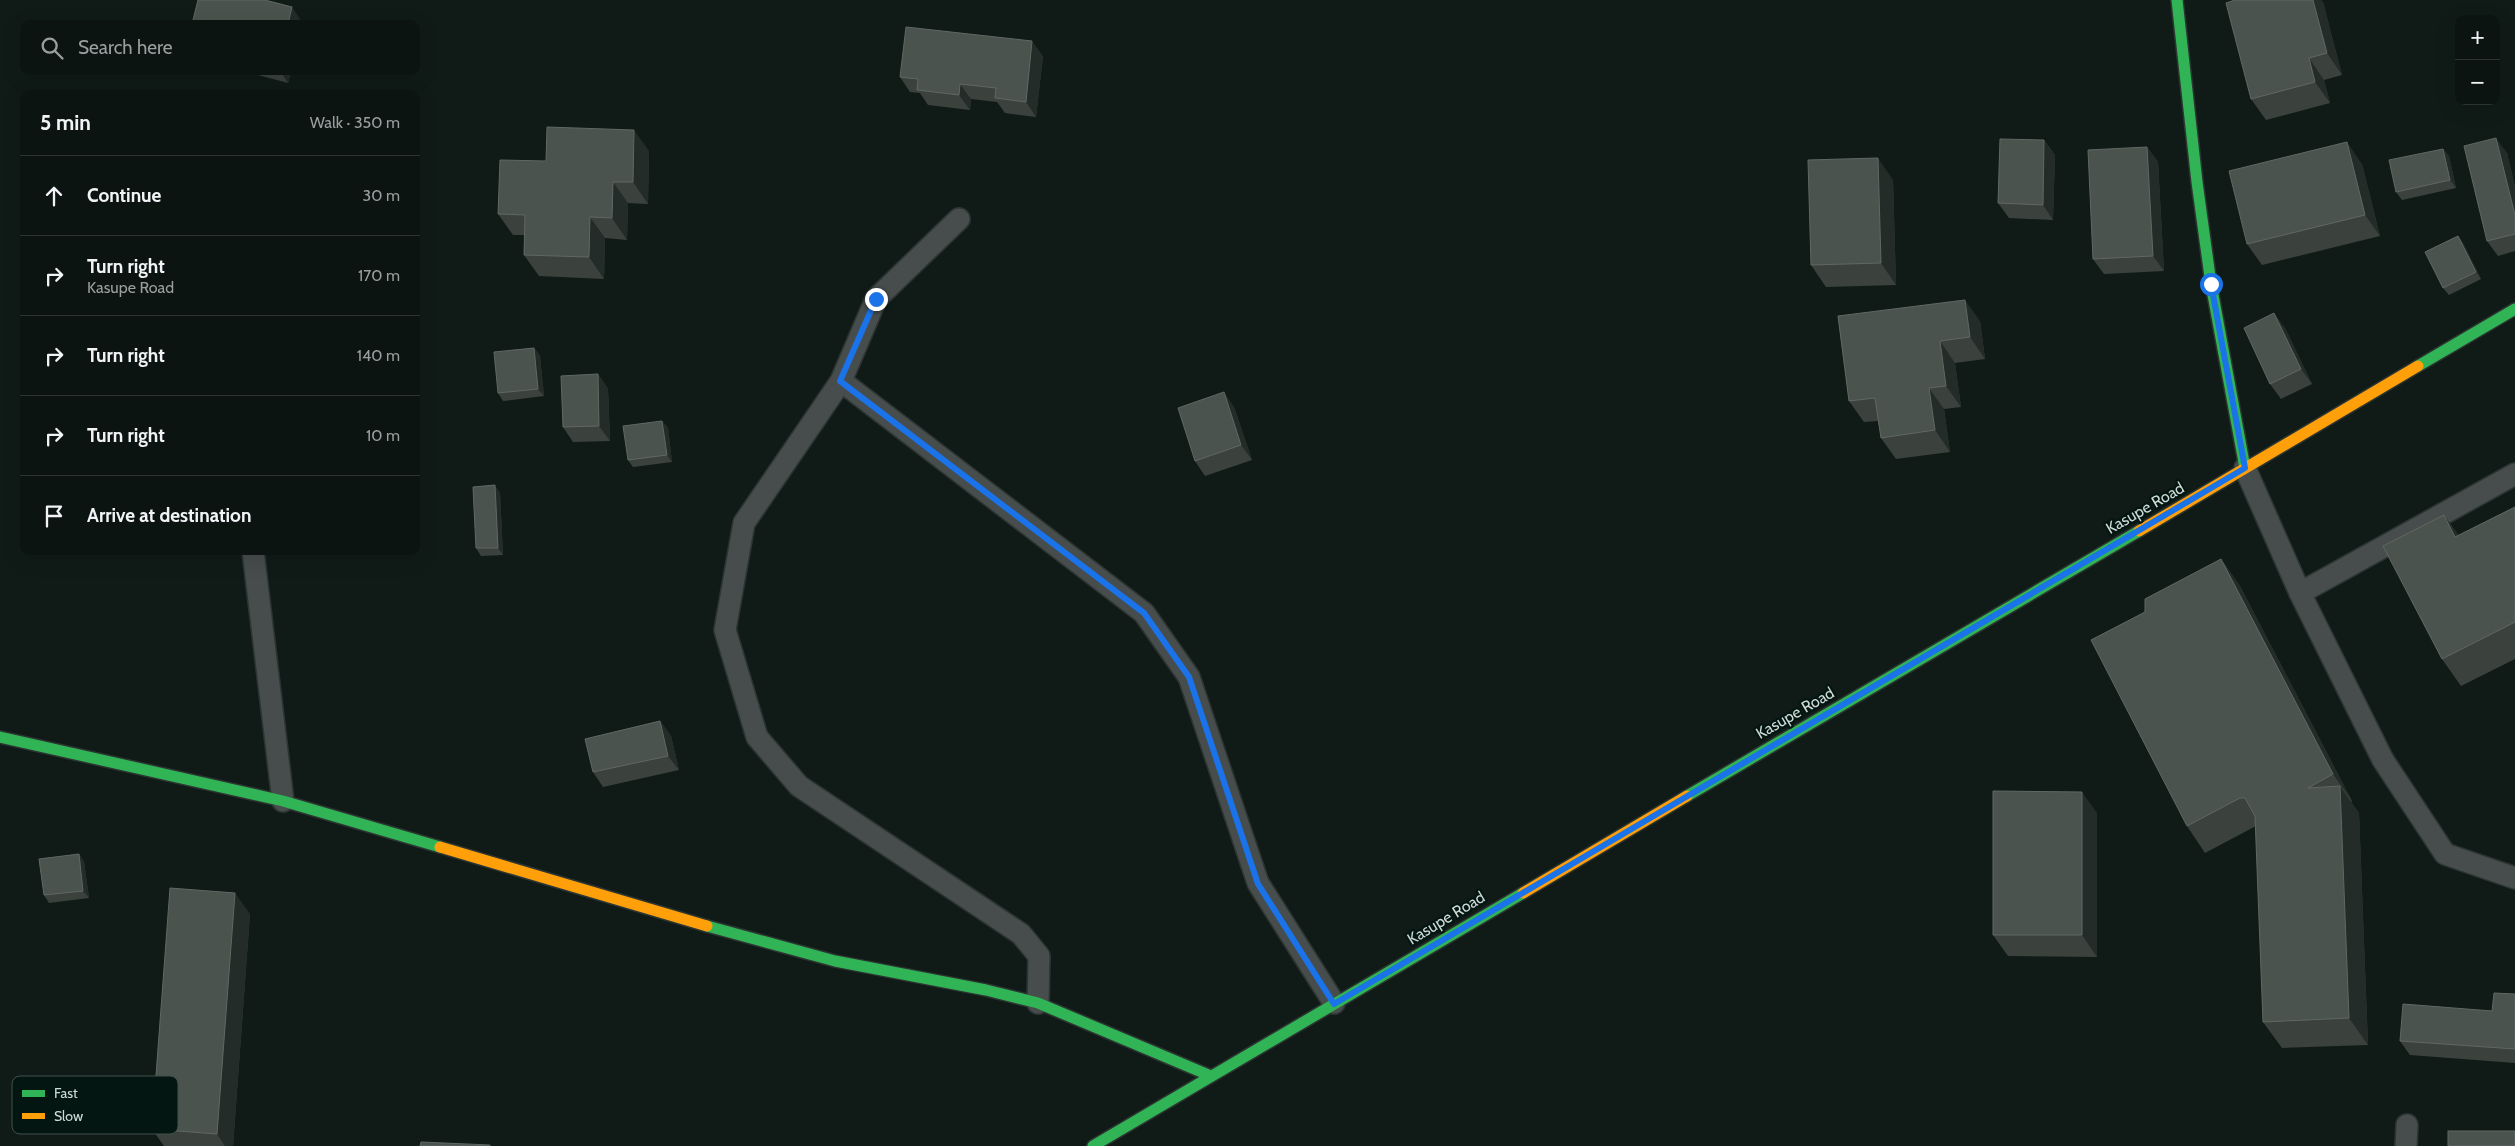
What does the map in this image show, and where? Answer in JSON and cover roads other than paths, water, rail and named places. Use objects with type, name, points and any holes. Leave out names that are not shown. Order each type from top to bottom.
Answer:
[{"type":"street","points":[[2177,0],[2197,182],[2211,284],[2245,468]]},
{"type":"street","name":"Kasupe Road","points":[[1093,1146],[2515,309]]},
{"type":"street","points":[[0,737],[283,801],[786,949],[835,961],[986,990],[1038,1003],[1211,1076]]},
{"type":"lane","points":[[959,219],[876,299],[840,381],[744,523],[725,630],[758,737],[799,786],[1022,934],[1039,956],[1038,1003]]},
{"type":"lane","points":[[840,381],[1144,613],[1189,677],[1258,884],[1334,1004]]},
{"type":"lane","points":[[2245,468],[2300,594],[2384,760],[2445,854],[2515,878]]},
{"type":"lane","points":[[2300,594],[2515,474]]},
{"type":"lane","points":[[253,555],[283,801]]},
{"type":"lane","points":[[2406,1146],[2407,1125]]}]
